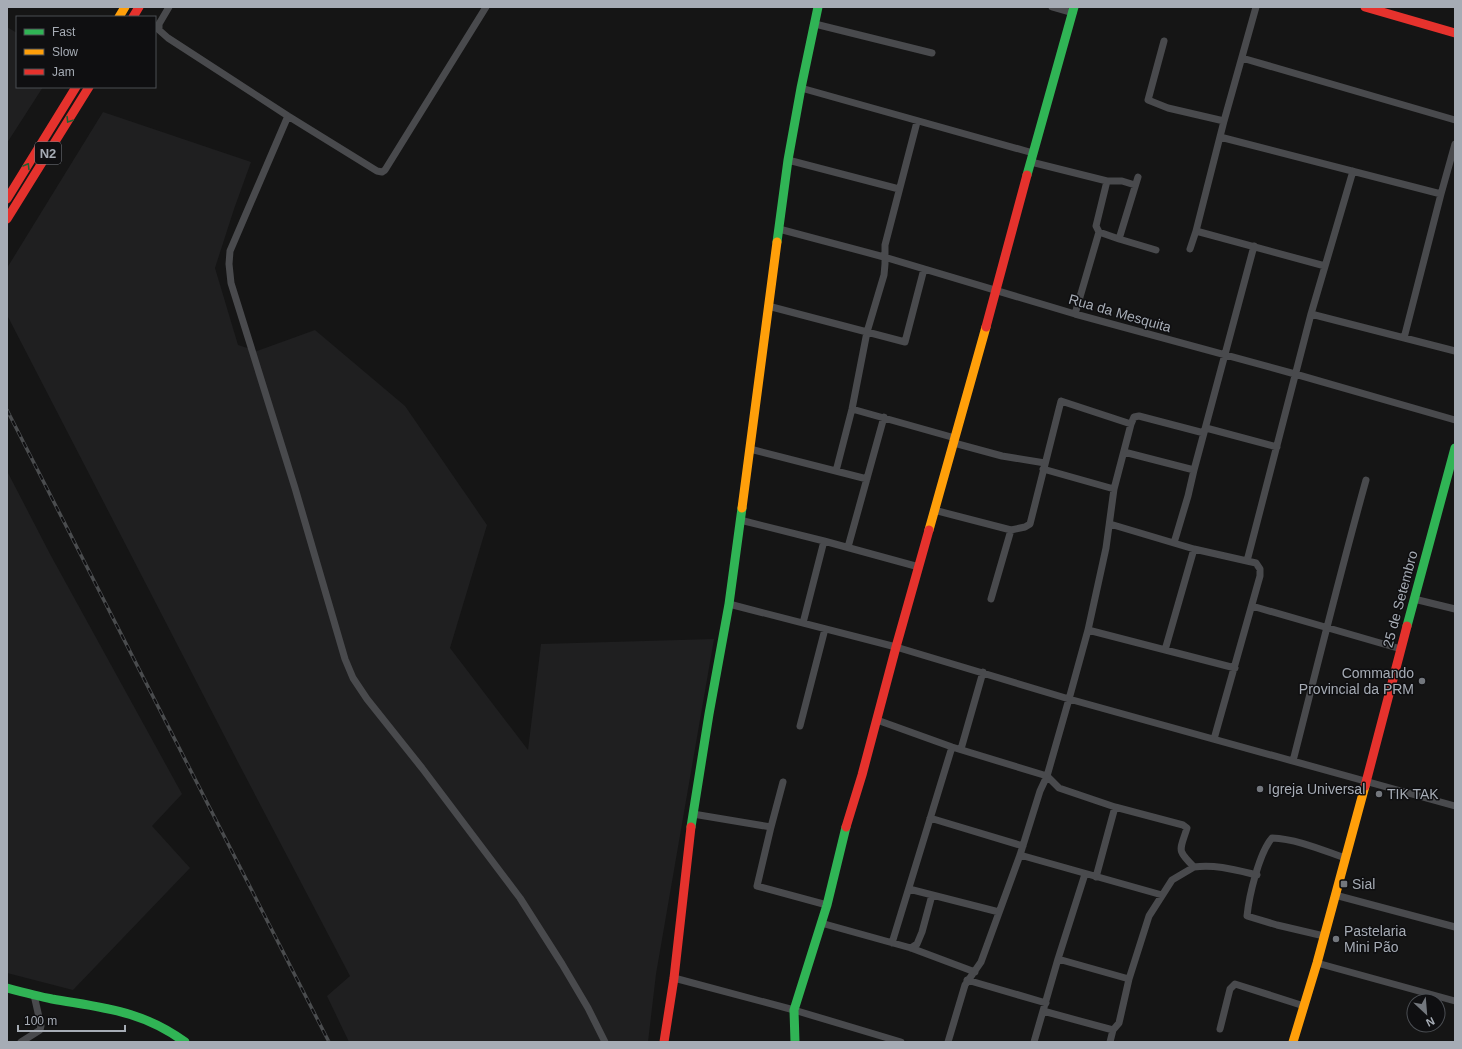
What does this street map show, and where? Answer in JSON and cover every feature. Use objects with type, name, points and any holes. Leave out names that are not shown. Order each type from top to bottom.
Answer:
[{"type":"main road","points":[[120,16],[125,7]]},
{"type":"main road","points":[[134,16],[139,7]]},
{"type":"main road","points":[[664,1042],[674,978],[693,814],[729,604],[788,160],[818,7]]},
{"type":"main road","points":[[1365,7],[1455,33]]},
{"type":"main road","points":[[795,1042],[794,1010],[822,923],[847,822],[877,720],[934,510],[955,440],[1074,10]]},
{"type":"main road","name":"N2","points":[[7,199],[75,88]]},
{"type":"main road","name":"N2","points":[[7,219],[88,88]]},
{"type":"main road","name":"25 de Setembro","points":[[1293,1042],[1317,963],[1455,448]]},
{"type":"main road","points":[[7,988],[34,995],[93,1005],[139,1016],[160,1025],[185,1042]]},
{"type":"street","points":[[169,7],[159,24],[159,30],[168,38],[288,116],[377,171],[382,172],[385,170],[486,7]]},
{"type":"street","points":[[1052,7],[1074,10]]},
{"type":"street","points":[[1190,249],[1256,7]]},
{"type":"street","points":[[815,24],[932,53]]},
{"type":"street","points":[[1164,41],[1148,100],[1168,108],[1224,121]]},
{"type":"street","points":[[1242,58],[1455,120]]},
{"type":"street","points":[[801,88],[917,122],[1107,181],[1122,181],[1135,185]]},
{"type":"street","points":[[288,116],[230,251],[229,264],[231,283],[295,488],[345,659],[353,678],[367,699],[427,774],[520,898],[588,1008],[605,1042]]},
{"type":"street","points":[[836,471],[852,409],[867,332],[884,275],[886,264],[884,257],[885,245],[917,122]]},
{"type":"street","points":[[1220,137],[1440,194]]},
{"type":"street","points":[[1404,338],[1440,194],[1455,144]]},
{"type":"street","points":[[788,160],[899,188]]},
{"type":"street","points":[[1247,561],[1311,314],[1353,171]]},
{"type":"street","points":[[1119,239],[1138,177]]},
{"type":"street","points":[[1075,314],[1098,232],[1096,226],[1107,181]]},
{"type":"street","name":"Rua da Mesquita","points":[[778,230],[884,257],[1075,314],[1295,374],[1455,420]]},
{"type":"street","points":[[1196,231],[1325,266]]},
{"type":"street","points":[[1098,232],[1156,250]]},
{"type":"street","points":[[1174,542],[1188,496],[1254,246]]},
{"type":"street","points":[[768,306],[905,342],[924,269]]},
{"type":"street","points":[[1311,314],[1455,351]]},
{"type":"street","points":[[934,510],[1011,530],[1025,527],[1030,524],[1061,401],[1131,424]]},
{"type":"street","points":[[852,409],[884,417],[1002,456],[1044,466],[1114,489]]},
{"type":"street","points":[[948,1042],[965,985],[967,980],[975,972],[981,962],[1020,855],[1040,791],[1047,776],[1088,630],[1106,548],[1114,489],[1134,417],[1140,416],[1277,447]]},
{"type":"street","points":[[848,547],[884,417]]},
{"type":"street","points":[[750,449],[867,479]]},
{"type":"street","points":[[1124,452],[1194,470]]},
{"type":"street","points":[[1293,761],[1328,627],[1341,567],[1366,480]]},
{"type":"street","points":[[740,520],[848,547],[919,567]]},
{"type":"street","points":[[1110,524],[1194,549],[1256,563],[1260,569],[1260,576],[1252,606],[1214,739]]},
{"type":"street","points":[[991,599],[1011,530]]},
{"type":"street","points":[[803,623],[824,541]]},
{"type":"street","points":[[1165,650],[1194,549]]},
{"type":"street","points":[[1414,599],[1455,609]]},
{"type":"street","points":[[729,604],[896,647],[983,672],[1069,700],[1455,806]]},
{"type":"street","points":[[1252,606],[1401,649]]},
{"type":"street","points":[[800,726],[825,629]]},
{"type":"street","points":[[1088,630],[1235,668]]},
{"type":"street","points":[[961,749],[983,672]]},
{"type":"street","points":[[877,720],[952,747],[1047,776],[1059,788],[1115,807],[1185,826],[1187,828],[1180,850],[1194,867]]},
{"type":"street","points":[[892,943],[952,747]]},
{"type":"street","points":[[784,782],[771,827],[757,886],[827,905]]},
{"type":"street","points":[[1096,877],[1115,807]]},
{"type":"street","points":[[693,814],[771,827]]},
{"type":"street","points":[[930,818],[1023,846]]},
{"type":"street","points":[[1324,936],[1247,916],[1248,908],[1264,850],[1272,838],[1281,838],[1345,858]]},
{"type":"street","points":[[1020,855],[1162,896]]},
{"type":"street","points":[[1110,1042],[1113,1030],[1119,1023],[1130,979],[1149,916],[1172,880],[1194,867],[1204,865],[1217,866],[1257,875]]},
{"type":"street","points":[[1034,1042],[1085,874]]},
{"type":"street","points":[[909,889],[999,912]]},
{"type":"street","points":[[911,948],[917,944],[920,938],[932,895]]},
{"type":"street","points":[[1335,895],[1455,927]]},
{"type":"street","points":[[822,923],[911,948],[975,972]]},
{"type":"street","points":[[1058,959],[1130,979]]},
{"type":"street","points":[[1317,963],[1455,1001]]},
{"type":"street","points":[[674,978],[794,1010],[892,1041],[901,1042]]},
{"type":"street","points":[[967,980],[1046,1003]]},
{"type":"street","points":[[1220,1029],[1230,989],[1235,984],[1304,1006]]},
{"type":"street","points":[[21,1042],[40,1030],[41,1026],[34,995]]},
{"type":"street","points":[[1043,1011],[1113,1030]]},
{"type":"shaded area","points":[[7,27],[16,32],[16,88],[42,88],[7,143]]},
{"type":"shaded area","points":[[103,112],[251,162],[215,268],[238,345],[257,351],[315,330],[405,406],[487,525],[450,648],[528,750],[541,644],[714,639],[656,974],[648,1042],[349,1042],[327,996],[350,976],[7,315],[7,268]]},
{"type":"shaded area","points":[[7,471],[50,554],[182,794],[152,826],[190,868],[73,990],[7,973]]},
{"type":"railway","points":[[7,410],[329,1042]]},
{"type":"traffic: fast","points":[[777,242],[788,160],[818,7]]},
{"type":"traffic: fast","points":[[1027,175],[1074,7]]},
{"type":"traffic: fast","points":[[1407,626],[1455,448]]},
{"type":"traffic: fast","points":[[691,827],[709,714],[729,604],[742,508]]},
{"type":"traffic: fast","points":[[795,1042],[794,1010],[827,905],[846,827]]},
{"type":"traffic: fast","points":[[7,988],[46,998],[121,1012],[153,1023],[169,1031],[185,1042]]},
{"type":"traffic: slow","points":[[120,16],[125,7]]},
{"type":"traffic: slow","points":[[742,508],[777,242]]},
{"type":"traffic: slow","points":[[929,530],[986,327]]},
{"type":"traffic: slow","points":[[1293,1042],[1317,963],[1365,786]]},
{"type":"traffic: jam","points":[[134,16],[139,7]]},
{"type":"traffic: jam","points":[[1365,7],[1455,33]]},
{"type":"traffic: jam","points":[[7,199],[75,88]]},
{"type":"traffic: jam","points":[[7,219],[88,88]]},
{"type":"traffic: jam","points":[[986,327],[1027,175]]},
{"type":"traffic: jam","points":[[846,827],[862,775],[929,530]]},
{"type":"traffic: jam","points":[[1365,786],[1407,626]]},
{"type":"traffic: jam","points":[[664,1042],[674,978],[691,827]]},
{"type":"place","name":"Commando Provincial da PRM","points":[[1422,681]]},
{"type":"place","name":"Igreja Universal","points":[[1260,789]]},
{"type":"place","name":"TIK TAK","points":[[1379,794]]},
{"type":"place","name":"Sial","points":[[1344,884]]},
{"type":"place","name":"Pastelaria Mini Pão","points":[[1336,939]]}]
